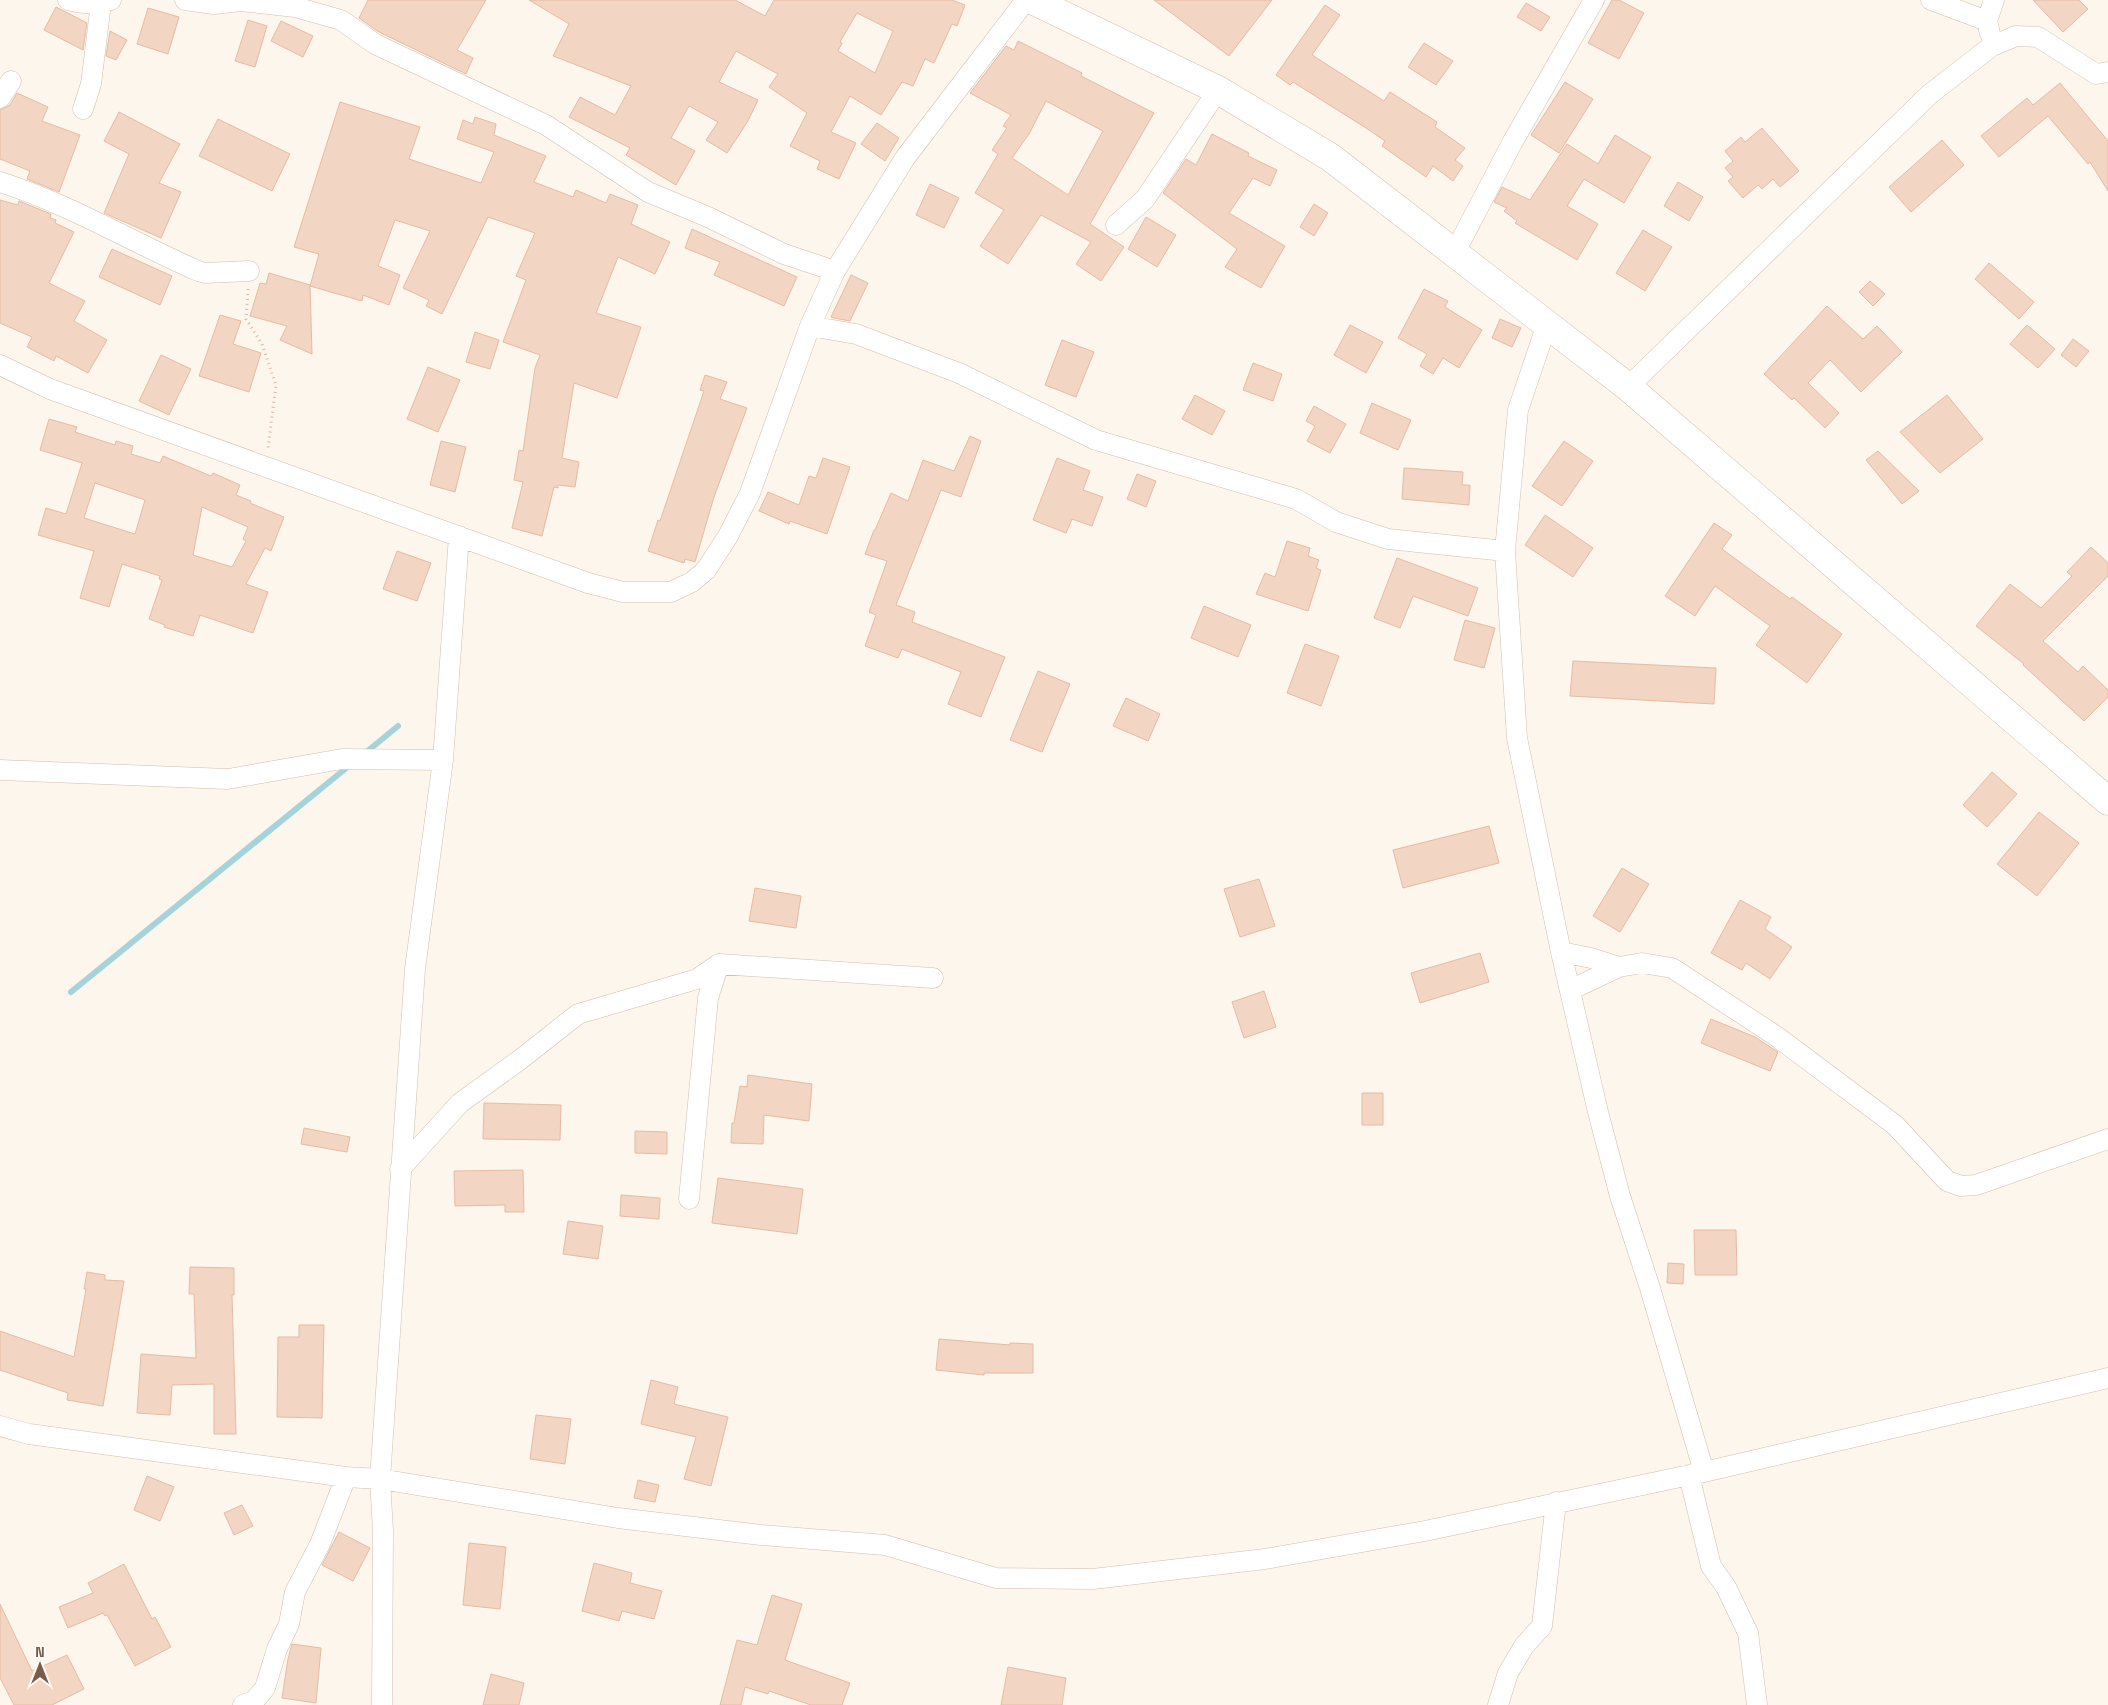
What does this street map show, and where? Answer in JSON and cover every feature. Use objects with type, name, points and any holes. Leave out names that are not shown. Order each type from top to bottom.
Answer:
[{"type":"main road","points":[[1032,0],[1218,90],[1330,157],[1628,386],[2108,801]]},
{"type":"street","points":[[68,0],[84,4],[106,2],[91,84],[83,109]]},
{"type":"street","points":[[185,0],[214,4],[241,1],[295,7],[341,20],[375,44],[546,125],[648,192],[708,216],[784,254],[835,271]]},
{"type":"street","points":[[0,365],[50,389],[266,465],[588,583],[623,592],[671,592],[692,582],[706,570],[728,536],[750,493],[810,326],[835,271],[905,158],[1026,0]]},
{"type":"street","points":[[1932,0],[1987,21]]},
{"type":"street","points":[[1992,46],[1987,21],[1994,0]]},
{"type":"street","points":[[1455,252],[1512,143],[1592,1]]},
{"type":"street","points":[[1628,386],[1930,94],[1992,46],[2016,36],[2038,37],[2096,74],[2108,72]]},
{"type":"street","points":[[0,98],[11,81]]},
{"type":"street","points":[[1116,225],[1145,199],[1218,90]]},
{"type":"street","points":[[0,182],[32,192],[198,271],[205,273],[249,271]]},
{"type":"street","points":[[1546,324],[1518,410],[1505,551],[1517,738],[1561,952],[1598,1112],[1620,1196],[1656,1307],[1697,1474],[1711,1566],[1726,1587],[1748,1633],[1757,1705]]},
{"type":"street","points":[[810,326],[856,334],[959,373],[1096,440],[1296,499],[1336,522],[1388,539],[1505,551]]},
{"type":"street","points":[[382,1705],[384,1531],[380,1479],[400,1169],[416,969],[443,760],[459,536]]},
{"type":"street","points":[[0,770],[228,779],[342,759],[443,760]]},
{"type":"street","points":[[1561,952],[1591,958],[1619,967]]},
{"type":"street","points":[[1570,990],[1619,967],[1642,963],[1672,968],[1776,1036],[1895,1125],[1947,1181],[1954,1184],[1962,1186],[1976,1185],[2108,1139]]},
{"type":"street","points":[[400,1169],[460,1103],[521,1059],[578,1014],[697,979],[720,964],[933,978]]},
{"type":"street","points":[[689,1199],[708,998],[720,964]]},
{"type":"street","points":[[0,1426],[29,1434],[346,1478],[380,1479],[618,1518],[761,1535],[885,1545],[996,1578],[1093,1578],[1265,1559],[1425,1531],[1556,1502],[1697,1474],[2108,1378]]},
{"type":"street","points":[[243,1705],[254,1701],[265,1688],[277,1650],[289,1624],[295,1592],[320,1544],[346,1478]]},
{"type":"street","points":[[1498,1705],[1508,1673],[1524,1646],[1542,1626],[1556,1502]]},
{"type":"path","points":[[249,271],[246,319],[262,344],[276,385],[266,465]]},
{"type":"building","points":[[368,0],[486,0],[457,50],[473,58],[466,74],[377,31],[359,18]]},
{"type":"building","points":[[529,0],[735,0],[765,16],[774,0],[952,0],[965,5],[957,26],[952,24],[934,63],[925,59],[913,86],[902,82],[881,115],[850,96],[831,132],[856,143],[839,179],[817,169],[820,161],[790,146],[807,113],[769,87],[778,74],[736,51],[719,82],[758,100],[748,121],[727,153],[706,140],[718,122],[689,106],[671,138],[695,151],[676,185],[626,155],[630,148],[569,117],[580,97],[615,115],[631,86],[553,56],[569,24]],"holes":[[[857,13],[893,31],[875,73],[838,51],[842,43],[840,42]]]},
{"type":"building","points":[[1154,0],[1272,0],[1229,56]]},
{"type":"building","points":[[1612,0],[1619,0],[1644,13],[1619,59],[1588,43]]},
{"type":"building","points":[[2033,0],[2079,0],[2088,9],[2063,32]]},
{"type":"building","points":[[1526,3],[1550,17],[1541,31],[1517,17]]},
{"type":"building","points":[[1325,5],[1340,15],[1312,55],[1384,101],[1390,92],[1437,122],[1435,127],[1465,148],[1455,160],[1463,166],[1453,181],[1433,166],[1426,177],[1382,146],[1385,141],[1366,128],[1293,82],[1290,85],[1276,75]]},
{"type":"building","points":[[56,7],[87,23],[83,50],[44,30]]},
{"type":"building","points":[[148,8],[179,17],[168,54],[137,44]]},
{"type":"building","points":[[248,20],[267,26],[255,67],[235,61]]},
{"type":"building","points":[[281,21],[313,36],[303,57],[271,41]]},
{"type":"building","points":[[110,31],[127,40],[116,60],[106,56]]},
{"type":"building","points":[[1018,41],[1082,73],[1081,76],[1154,113],[1090,224],[1124,247],[1101,281],[1076,264],[1091,242],[1041,215],[1008,264],[980,246],[1004,210],[975,193],[998,154],[992,150],[1007,128],[1003,126],[1011,115],[970,93],[1006,46],[1014,50]],"holes":[[[1046,101],[1103,131],[1068,195],[1012,158],[1029,134]]]},
{"type":"building","points":[[1424,43],[1453,61],[1436,85],[1408,67]]},
{"type":"building","points":[[1565,82],[1593,99],[1559,153],[1531,135]]},
{"type":"building","points":[[2060,83],[2108,141],[2108,191],[2090,162],[2088,164],[2048,116],[1999,157],[1981,136],[2027,98],[2033,105]]},
{"type":"building","points":[[17,93],[48,107],[42,121],[80,135],[59,192],[27,179],[30,171],[0,159],[0,110],[10,105]]},
{"type":"building","points":[[340,102],[420,127],[409,159],[481,183],[494,152],[457,139],[463,120],[473,124],[475,117],[496,124],[494,135],[546,156],[534,182],[573,197],[576,190],[606,203],[610,194],[638,205],[631,224],[670,242],[655,274],[618,257],[596,313],[641,327],[617,398],[574,383],[562,458],[579,462],[575,487],[558,485],[558,488],[554,487],[542,536],[512,528],[523,482],[514,480],[519,450],[523,451],[535,368],[540,355],[503,342],[526,280],[516,276],[535,233],[488,217],[442,314],[426,306],[429,300],[403,288],[430,231],[395,220],[378,266],[400,275],[389,305],[363,295],[362,301],[310,286],[319,254],[294,247]]},
{"type":"building","points":[[119,112],[180,144],[159,183],[181,192],[161,238],[104,213],[129,154],[104,141]]},
{"type":"building","points":[[218,119],[290,154],[272,191],[199,156]]},
{"type":"building","points":[[877,123],[899,138],[885,161],[861,144]]},
{"type":"building","points":[[1762,128],[1799,171],[1780,187],[1773,179],[1762,189],[1758,185],[1743,198],[1728,181],[1733,177],[1725,168],[1733,161],[1725,151],[1741,137],[1745,142]]},
{"type":"building","points":[[1212,134],[1249,153],[1248,156],[1277,170],[1270,186],[1253,178],[1229,213],[1285,246],[1261,288],[1225,267],[1237,249],[1163,193],[1186,159],[1196,165]]},
{"type":"building","points":[[1615,135],[1651,157],[1624,203],[1584,179],[1567,206],[1598,224],[1577,260],[1515,223],[1517,221],[1504,211],[1507,208],[1494,202],[1502,187],[1530,200],[1567,144],[1598,164]]},
{"type":"building","points":[[1942,140],[1964,165],[1911,212],[1889,187]]},
{"type":"building","points":[[1678,182],[1703,197],[1689,221],[1664,206]]},
{"type":"building","points":[[930,184],[959,198],[944,228],[916,215]]},
{"type":"building","points":[[0,200],[18,205],[19,201],[51,214],[50,218],[56,220],[55,223],[74,232],[49,283],[85,301],[74,321],[107,340],[88,373],[56,356],[54,361],[27,347],[32,337],[0,323]]},
{"type":"building","points":[[1314,204],[1328,213],[1314,236],[1300,227]]},
{"type":"building","points":[[1146,217],[1176,235],[1157,267],[1128,249]]},
{"type":"building","points":[[692,229],[797,277],[784,306],[714,275],[720,262],[685,248]]},
{"type":"building","points":[[1643,230],[1672,247],[1645,291],[1616,273]]},
{"type":"building","points":[[112,249],[172,276],[160,305],[99,277]]},
{"type":"building","points":[[1989,263],[2034,302],[2019,319],[1975,279]]},
{"type":"building","points":[[269,273],[310,285],[312,354],[280,340],[287,326],[250,316],[260,283],[266,284]]},
{"type":"building","points":[[851,275],[868,283],[850,321],[831,317]]},
{"type":"building","points":[[1870,281],[1885,294],[1873,306],[1859,292]]},
{"type":"building","points":[[1424,289],[1448,301],[1445,307],[1482,330],[1459,368],[1443,358],[1433,374],[1420,366],[1427,354],[1398,338]]},
{"type":"building","points":[[1827,306],[1863,339],[1877,326],[1902,352],[1861,392],[1830,360],[1808,383],[1839,413],[1825,428],[1794,398],[1792,400],[1764,374]]},
{"type":"building","points":[[220,315],[241,321],[233,344],[261,353],[249,392],[199,376]]},
{"type":"building","points":[[1500,319],[1521,328],[1512,347],[1492,338]]},
{"type":"building","points":[[1350,325],[1383,342],[1366,373],[1334,355]]},
{"type":"building","points":[[2027,325],[2055,349],[2038,368],[2010,344]]},
{"type":"building","points":[[475,332],[499,340],[490,369],[466,362]]},
{"type":"building","points":[[2073,339],[2089,351],[2076,367],[2061,355]]},
{"type":"building","points":[[1062,340],[1094,352],[1076,397],[1045,385]]},
{"type":"building","points":[[161,355],[191,369],[169,415],[139,401]]},
{"type":"building","points":[[1253,363],[1282,374],[1273,401],[1243,390]]},
{"type":"building","points":[[428,367],[460,380],[438,432],[407,419]]},
{"type":"building","points":[[705,375],[727,382],[720,399],[747,408],[714,497],[695,562],[685,559],[684,563],[648,551],[704,391],[700,390]]},
{"type":"building","points":[[1195,395],[1225,411],[1212,435],[1182,419]]},
{"type":"building","points":[[1947,395],[1983,439],[1940,473],[1900,432]]},
{"type":"building","points":[[1372,403],[1411,420],[1398,450],[1360,433]]},
{"type":"building","points":[[1314,406],[1346,424],[1330,453],[1307,441],[1315,426],[1306,421]]},
{"type":"building","points":[[49,419],[77,427],[75,432],[115,445],[116,441],[133,446],[131,454],[160,463],[163,456],[211,476],[213,473],[240,485],[236,495],[284,517],[271,551],[265,548],[246,584],[268,592],[253,633],[200,615],[193,636],[164,627],[165,625],[149,619],[162,580],[159,579],[160,576],[122,564],[109,607],[80,598],[94,551],[38,535],[46,508],[66,514],[82,463],[40,450]],"holes":[[[95,483],[145,500],[135,534],[84,518]],[[202,507],[248,527],[243,539],[246,541],[232,567],[193,555]]]},
{"type":"building","points":[[970,436],[981,441],[961,497],[941,490],[896,605],[915,612],[912,622],[1005,657],[981,717],[948,704],[961,672],[902,649],[898,658],[865,646],[876,615],[869,612],[887,561],[865,554],[891,493],[908,501],[923,460],[954,471]]},
{"type":"building","points":[[441,441],[466,447],[455,492],[430,485]]},
{"type":"building","points":[[1564,441],[1593,461],[1562,506],[1532,486]]},
{"type":"building","points":[[1878,451],[1919,491],[1902,504],[1866,460]]},
{"type":"building","points":[[823,458],[850,467],[827,534],[790,521],[789,524],[759,511],[768,492],[799,505],[809,476],[816,478]]},
{"type":"building","points":[[1057,458],[1090,471],[1083,490],[1103,497],[1092,526],[1072,519],[1066,533],[1033,520]]},
{"type":"building","points":[[1404,468],[1463,472],[1462,485],[1470,485],[1469,505],[1402,499]]},
{"type":"building","points":[[1137,474],[1156,481],[1146,507],[1127,499]]},
{"type":"building","points":[[1545,515],[1593,548],[1573,577],[1525,545]]},
{"type":"building","points":[[1714,523],[1732,535],[1722,549],[1842,634],[1807,683],[1756,645],[1770,626],[1715,586],[1695,616],[1665,596]]},
{"type":"building","points":[[1287,541],[1310,548],[1308,556],[1319,560],[1316,568],[1321,570],[1308,611],[1256,594],[1265,573],[1275,577]]},
{"type":"building","points":[[2091,547],[2108,563],[2108,576],[2043,641],[2078,672],[2083,666],[2108,690],[2108,697],[2084,721],[2024,664],[1976,626],[2010,584],[2041,608],[2072,576],[2067,572]]},
{"type":"building","points":[[397,551],[431,563],[417,601],[383,589]]},
{"type":"building","points":[[1397,558],[1478,588],[1468,616],[1413,596],[1400,628],[1374,618]]},
{"type":"building","points":[[1204,606],[1251,625],[1238,657],[1191,638]]},
{"type":"building","points":[[1465,620],[1495,628],[1484,668],[1454,660]]},
{"type":"building","points":[[1305,644],[1339,656],[1321,706],[1287,693]]},
{"type":"building","points":[[1573,661],[1716,668],[1714,704],[1570,696]]},
{"type":"building","points":[[1038,671],[1070,684],[1042,752],[1010,740]]},
{"type":"building","points":[[1126,698],[1160,714],[1148,741],[1113,726]]},
{"type":"building","points":[[1992,772],[2017,794],[1987,827],[1963,805]]},
{"type":"building","points":[[2039,812],[2079,843],[2037,896],[1997,864]]},
{"type":"building","points":[[1489,826],[1499,863],[1403,888],[1393,850]]},
{"type":"building","points":[[1622,868],[1649,884],[1620,932],[1593,916]]},
{"type":"building","points":[[1259,879],[1275,926],[1240,937],[1224,889]]},
{"type":"building","points":[[755,888],[801,896],[796,928],[749,921]]},
{"type":"building","points":[[1740,900],[1771,917],[1765,929],[1792,947],[1770,979],[1746,963],[1742,970],[1711,953]]},
{"type":"building","points":[[1480,953],[1489,982],[1420,1003],[1411,973]]},
{"type":"building","points":[[1264,991],[1276,1027],[1244,1038],[1232,1002]]},
{"type":"building","points":[[1711,1019],[1755,1037],[1778,1052],[1770,1071],[1701,1043]]},
{"type":"building","points":[[748,1075],[812,1084],[809,1121],[764,1115],[763,1144],[731,1143],[732,1123],[734,1123],[740,1086],[747,1087]]},
{"type":"building","points":[[1362,1093],[1383,1093],[1383,1125],[1362,1125]]},
{"type":"building","points":[[484,1103],[561,1105],[560,1140],[483,1139]]},
{"type":"building","points":[[304,1128],[350,1137],[347,1152],[301,1144]]},
{"type":"building","points":[[635,1131],[667,1132],[667,1154],[635,1153]]},
{"type":"building","points":[[523,1170],[524,1212],[505,1212],[505,1205],[455,1206],[454,1171]]},
{"type":"building","points":[[718,1178],[803,1189],[797,1234],[712,1223]]},
{"type":"building","points":[[621,1195],[660,1198],[659,1219],[620,1216]]},
{"type":"building","points":[[568,1221],[603,1226],[598,1259],[563,1254]]},
{"type":"building","points":[[1694,1230],[1736,1230],[1737,1275],[1695,1275]]},
{"type":"building","points":[[1668,1263],[1684,1264],[1683,1284],[1667,1283]]},
{"type":"building","points":[[190,1267],[234,1268],[234,1295],[232,1295],[236,1434],[214,1434],[214,1384],[172,1385],[170,1415],[137,1413],[141,1354],[196,1358],[194,1294],[189,1294]]},
{"type":"building","points":[[87,1272],[105,1275],[105,1280],[124,1281],[103,1406],[67,1400],[68,1393],[0,1370],[0,1331],[74,1357],[86,1289],[84,1289]]},
{"type":"building","points":[[299,1325],[324,1325],[322,1418],[277,1417],[278,1337],[299,1337]]},
{"type":"building","points":[[939,1339],[1010,1345],[1010,1343],[1033,1344],[1033,1373],[984,1373],[984,1375],[936,1370]]},
{"type":"building","points":[[651,1380],[678,1387],[674,1404],[728,1417],[711,1486],[684,1479],[696,1437],[641,1424]]},
{"type":"building","points":[[536,1415],[571,1419],[565,1464],[530,1459]]},
{"type":"building","points":[[147,1476],[174,1487],[160,1521],[134,1510]]},
{"type":"building","points":[[638,1480],[659,1485],[655,1502],[634,1498]]},
{"type":"building","points":[[242,1505],[253,1526],[234,1535],[224,1513]]},
{"type":"building","points":[[339,1532],[370,1548],[353,1581],[322,1565]]},
{"type":"building","points":[[469,1543],[506,1547],[500,1609],[463,1605]]},
{"type":"building","points":[[594,1563],[632,1573],[630,1583],[662,1591],[654,1619],[622,1611],[619,1621],[582,1611]]},
{"type":"building","points":[[124,1564],[152,1619],[155,1617],[171,1647],[135,1666],[107,1615],[105,1616],[103,1613],[68,1628],[59,1607],[93,1593],[88,1583]]},
{"type":"building","points":[[772,1595],[802,1604],[785,1660],[850,1683],[842,1705],[811,1705],[769,1691],[768,1694],[745,1687],[741,1705],[720,1705],[737,1640],[757,1645]]},
{"type":"building","points":[[0,1604],[32,1671],[67,1655],[84,1689],[52,1705],[14,1705],[0,1678]]},
{"type":"building","points":[[292,1644],[321,1648],[316,1703],[282,1698]]},
{"type":"building","points":[[1008,1667],[1066,1678],[1062,1705],[1001,1705]]},
{"type":"building","points":[[491,1674],[524,1683],[519,1705],[483,1705]]},
{"type":"waterway","points":[[364,754],[398,726]]},
{"type":"waterway","points":[[71,992],[350,765]]}]
